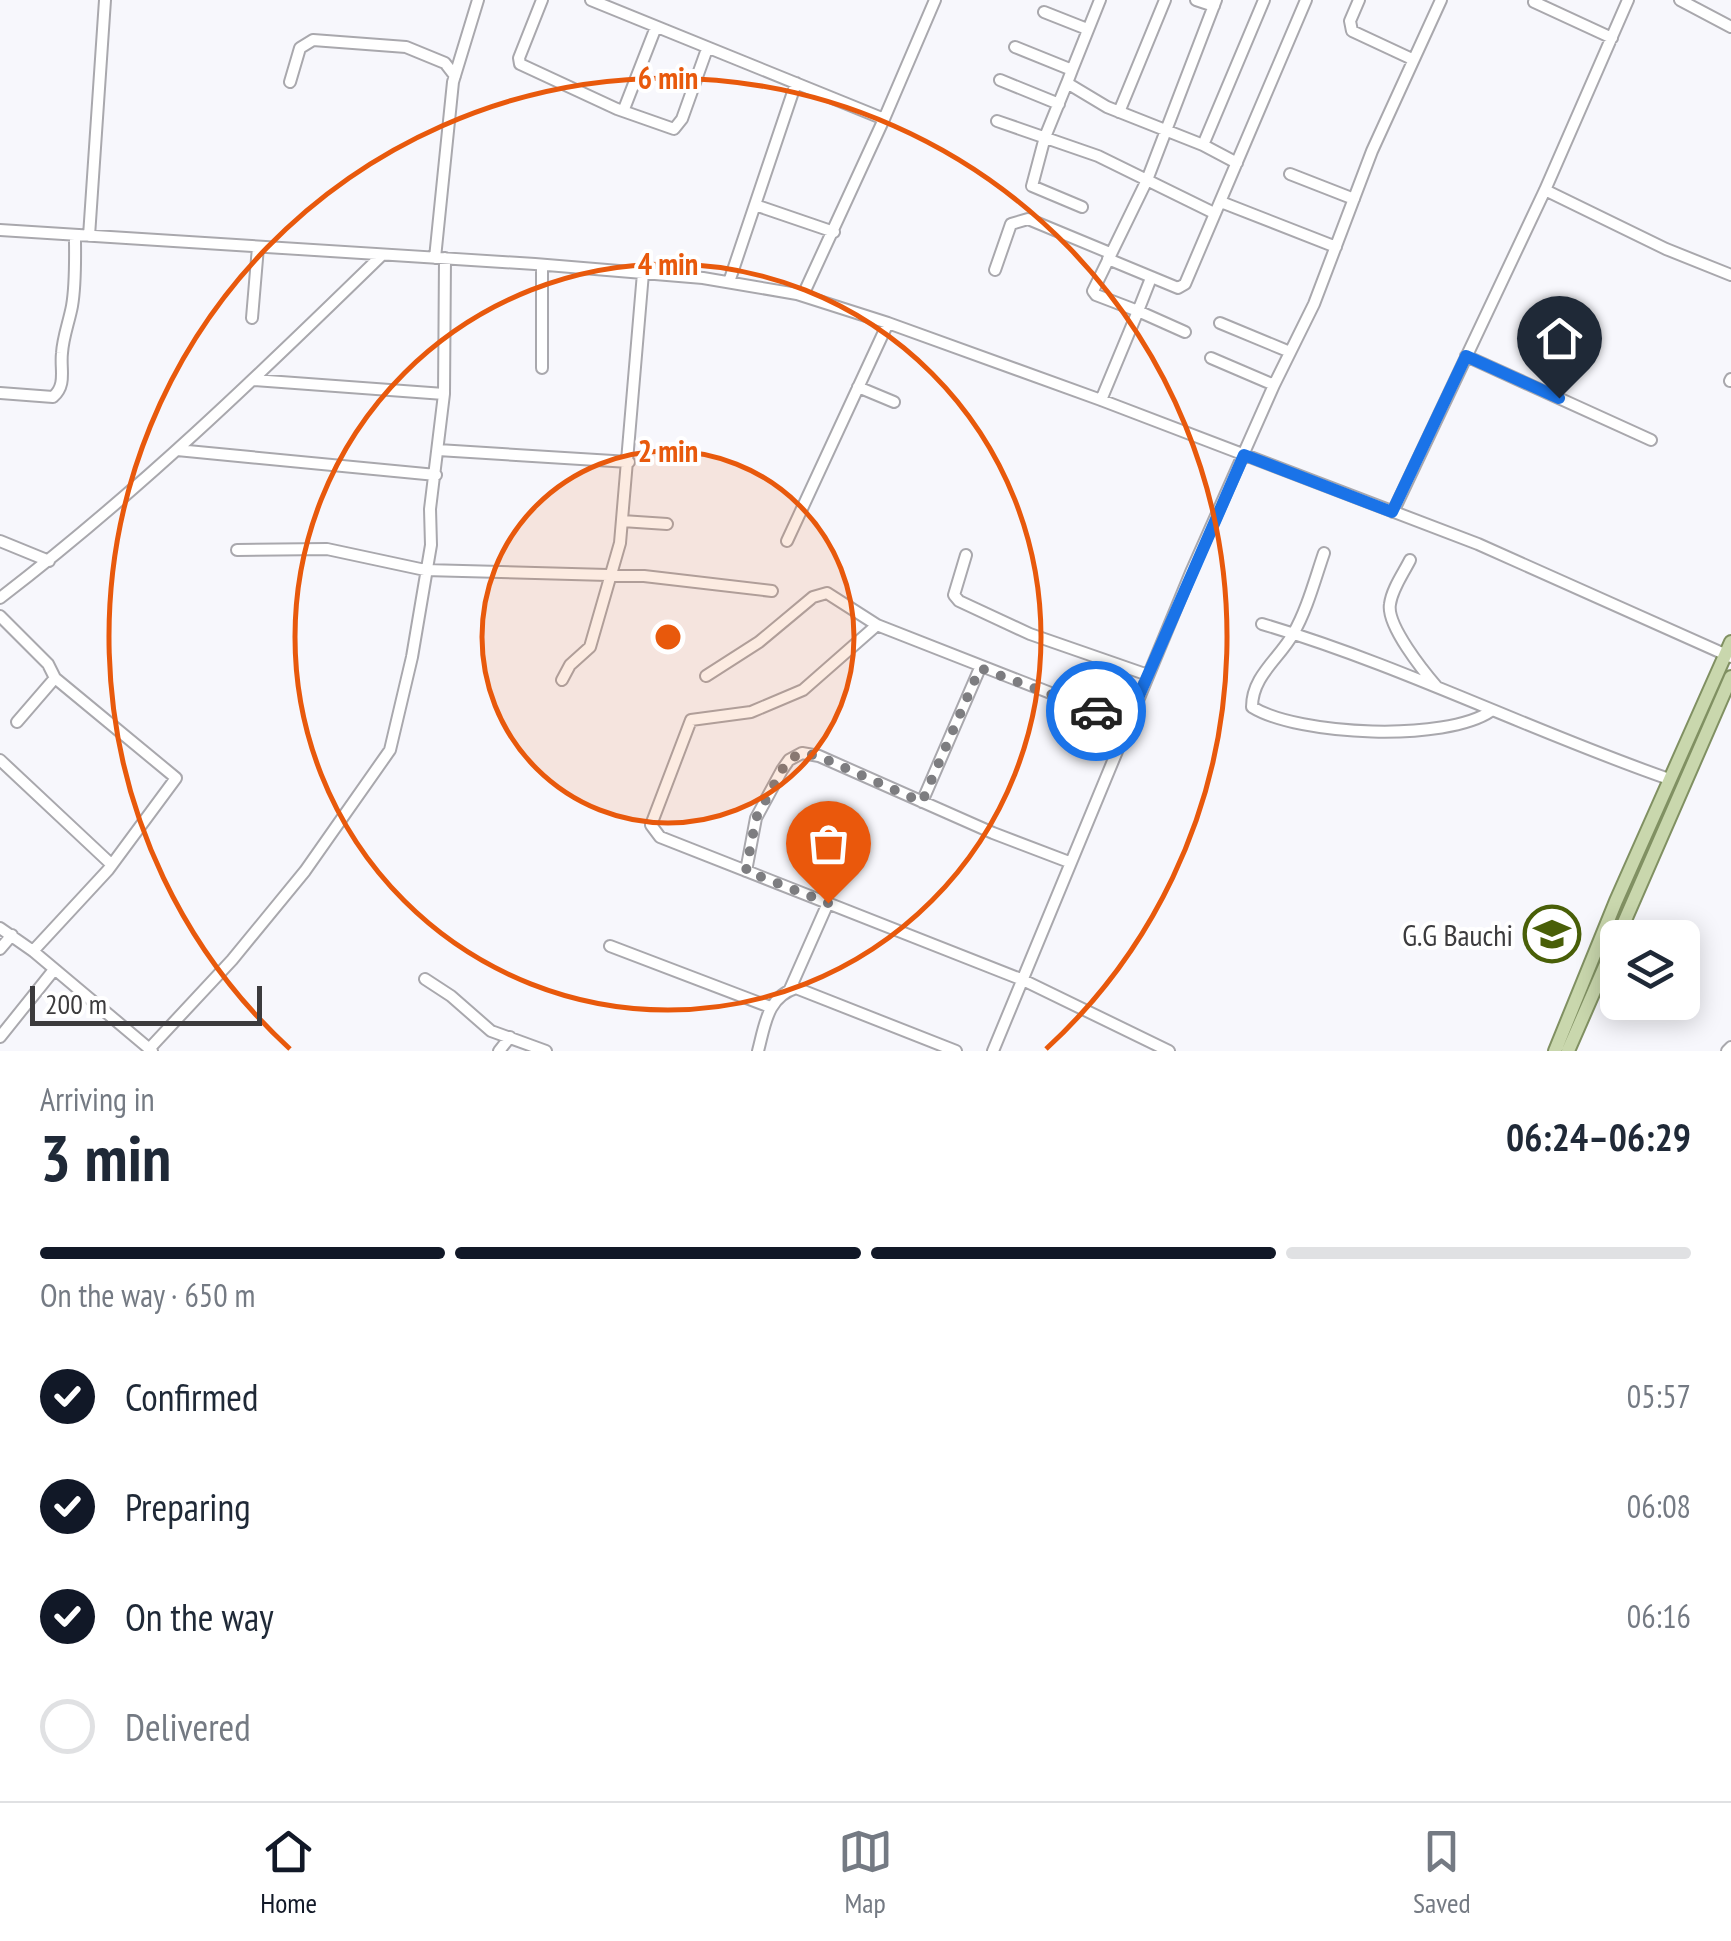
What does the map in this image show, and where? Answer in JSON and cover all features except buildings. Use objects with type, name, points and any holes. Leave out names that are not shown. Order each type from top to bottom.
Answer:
[{"type":"main road","points":[[1556,1051],[1670,779],[1729,651]]},
{"type":"main road","points":[[1568,1051],[1731,677]]},
{"type":"street","points":[[89,236],[105,0]]},
{"type":"street","points":[[0,928],[151,1050],[306,871],[390,750],[412,657],[431,546],[430,510],[444,394],[440,258],[455,76],[478,0]]},
{"type":"street","points":[[542,0],[520,64],[674,129],[707,48]]},
{"type":"street","points":[[591,0],[884,120]]},
{"type":"street","points":[[1082,207],[1032,186],[1046,137],[1100,0]]},
{"type":"street","points":[[1119,112],[1164,0]]},
{"type":"street","points":[[1186,332],[1094,293],[1147,180],[1215,3],[1196,0]]},
{"type":"street","points":[[1203,145],[1264,0]]},
{"type":"street","points":[[994,270],[1011,224],[1028,219],[1150,278],[1178,288],[1183,286],[1306,0]]},
{"type":"street","points":[[1359,0],[1350,21],[1352,30],[1412,59]]},
{"type":"street","points":[[993,1051],[1127,723],[1274,384],[1314,304],[1412,59],[1442,0]]},
{"type":"street","points":[[1392,512],[1545,190],[1628,0]]},
{"type":"street","points":[[1680,0],[1731,27]]},
{"type":"street","points":[[803,295],[884,120],[930,2]]},
{"type":"street","points":[[1534,2],[1612,38]]},
{"type":"street","points":[[1044,12],[1087,29]]},
{"type":"street","points":[[624,109],[656,27]]},
{"type":"street","points":[[290,82],[300,48],[313,40],[406,47],[445,63],[455,76]]},
{"type":"street","points":[[1015,46],[1072,70]]},
{"type":"street","points":[[1000,80],[1059,104]]},
{"type":"street","points":[[729,282],[796,83]]},
{"type":"street","points":[[1067,83],[1119,112],[1203,145],[1237,163]]},
{"type":"street","points":[[997,121],[1098,156],[1214,213]]},
{"type":"street","points":[[1290,174],[1354,199]]},
{"type":"street","points":[[1545,190],[1666,249],[1731,275]]},
{"type":"street","points":[[1221,202],[1336,247]]},
{"type":"street","points":[[754,205],[834,232]]},
{"type":"street","points":[[0,230],[542,264],[729,282],[803,295],[1101,400],[1478,544],[1729,651]]},
{"type":"street","points":[[0,393],[54,397],[59,392],[62,350],[76,274],[75,235]]},
{"type":"street","points":[[252,318],[258,247]]},
{"type":"street","points":[[0,598],[176,450],[382,254]]},
{"type":"street","points":[[542,264],[542,368]]},
{"type":"street","points":[[562,680],[570,665],[590,647],[622,521],[643,273]]},
{"type":"street","points":[[1101,400],[1150,278]]},
{"type":"street","points":[[787,541],[888,323]]},
{"type":"street","points":[[1220,323],[1290,352]]},
{"type":"street","points":[[1466,356],[1651,440]]},
{"type":"street","points":[[1212,358],[1274,384]]},
{"type":"street","points":[[253,380],[444,394]]},
{"type":"street","points":[[858,387],[894,402]]},
{"type":"street","points":[[176,450],[436,476]]},
{"type":"street","points":[[438,450],[629,462]]},
{"type":"street","points":[[622,521],[667,524]]},
{"type":"street","points":[[0,541],[49,560]]},
{"type":"street","points":[[237,550],[327,549],[426,570],[611,575],[772,591]]},
{"type":"street","points":[[1324,553],[1294,634],[1264,670],[1251,704],[1254,709],[1278,720],[1326,730],[1396,730],[1469,723],[1491,712]]},
{"type":"street","points":[[966,554],[954,588],[959,601],[1030,634],[1148,675]]},
{"type":"street","points":[[1410,560],[1392,598],[1389,614],[1420,668],[1442,692]]},
{"type":"street","points":[[706,676],[785,622],[813,597],[827,594],[877,625],[1127,723]]},
{"type":"street","points":[[0,616],[48,664],[55,678],[176,778],[66,920],[33,952]]},
{"type":"street","points":[[1262,624],[1670,779]]},
{"type":"street","points":[[877,625],[803,690],[752,712],[691,720],[652,829],[660,837],[1023,980],[1169,1051]]},
{"type":"street","points":[[922,802],[980,668]]},
{"type":"street","points":[[17,722],[55,678]]},
{"type":"street","points":[[746,871],[756,818],[788,760],[802,753],[818,756],[1069,862]]},
{"type":"street","points":[[0,760],[111,864]]},
{"type":"street","points":[[758,1051],[770,1007],[790,989],[828,903]]},
{"type":"street","points":[[0,950],[12,935]]},
{"type":"street","points":[[610,946],[770,1007]]},
{"type":"street","points":[[0,1037],[53,971]]},
{"type":"street","points":[[425,979],[479,1023],[546,1051]]},
{"type":"street","points":[[790,989],[796,988],[956,1051]]},
{"type":"street","points":[[499,1051],[510,1037]]},
{"type":"way so far","points":[[828,903],[746,871],[756,818],[788,760],[802,753],[818,756],[922,802],[980,668],[1096,711]]},
{"type":"place","name":"G.G Bauchi","points":[[1552,934]]},
{"type":"route","points":[[1096,711],[1127,723],[1244,455],[1392,512],[1466,356],[1559,398]]}]
